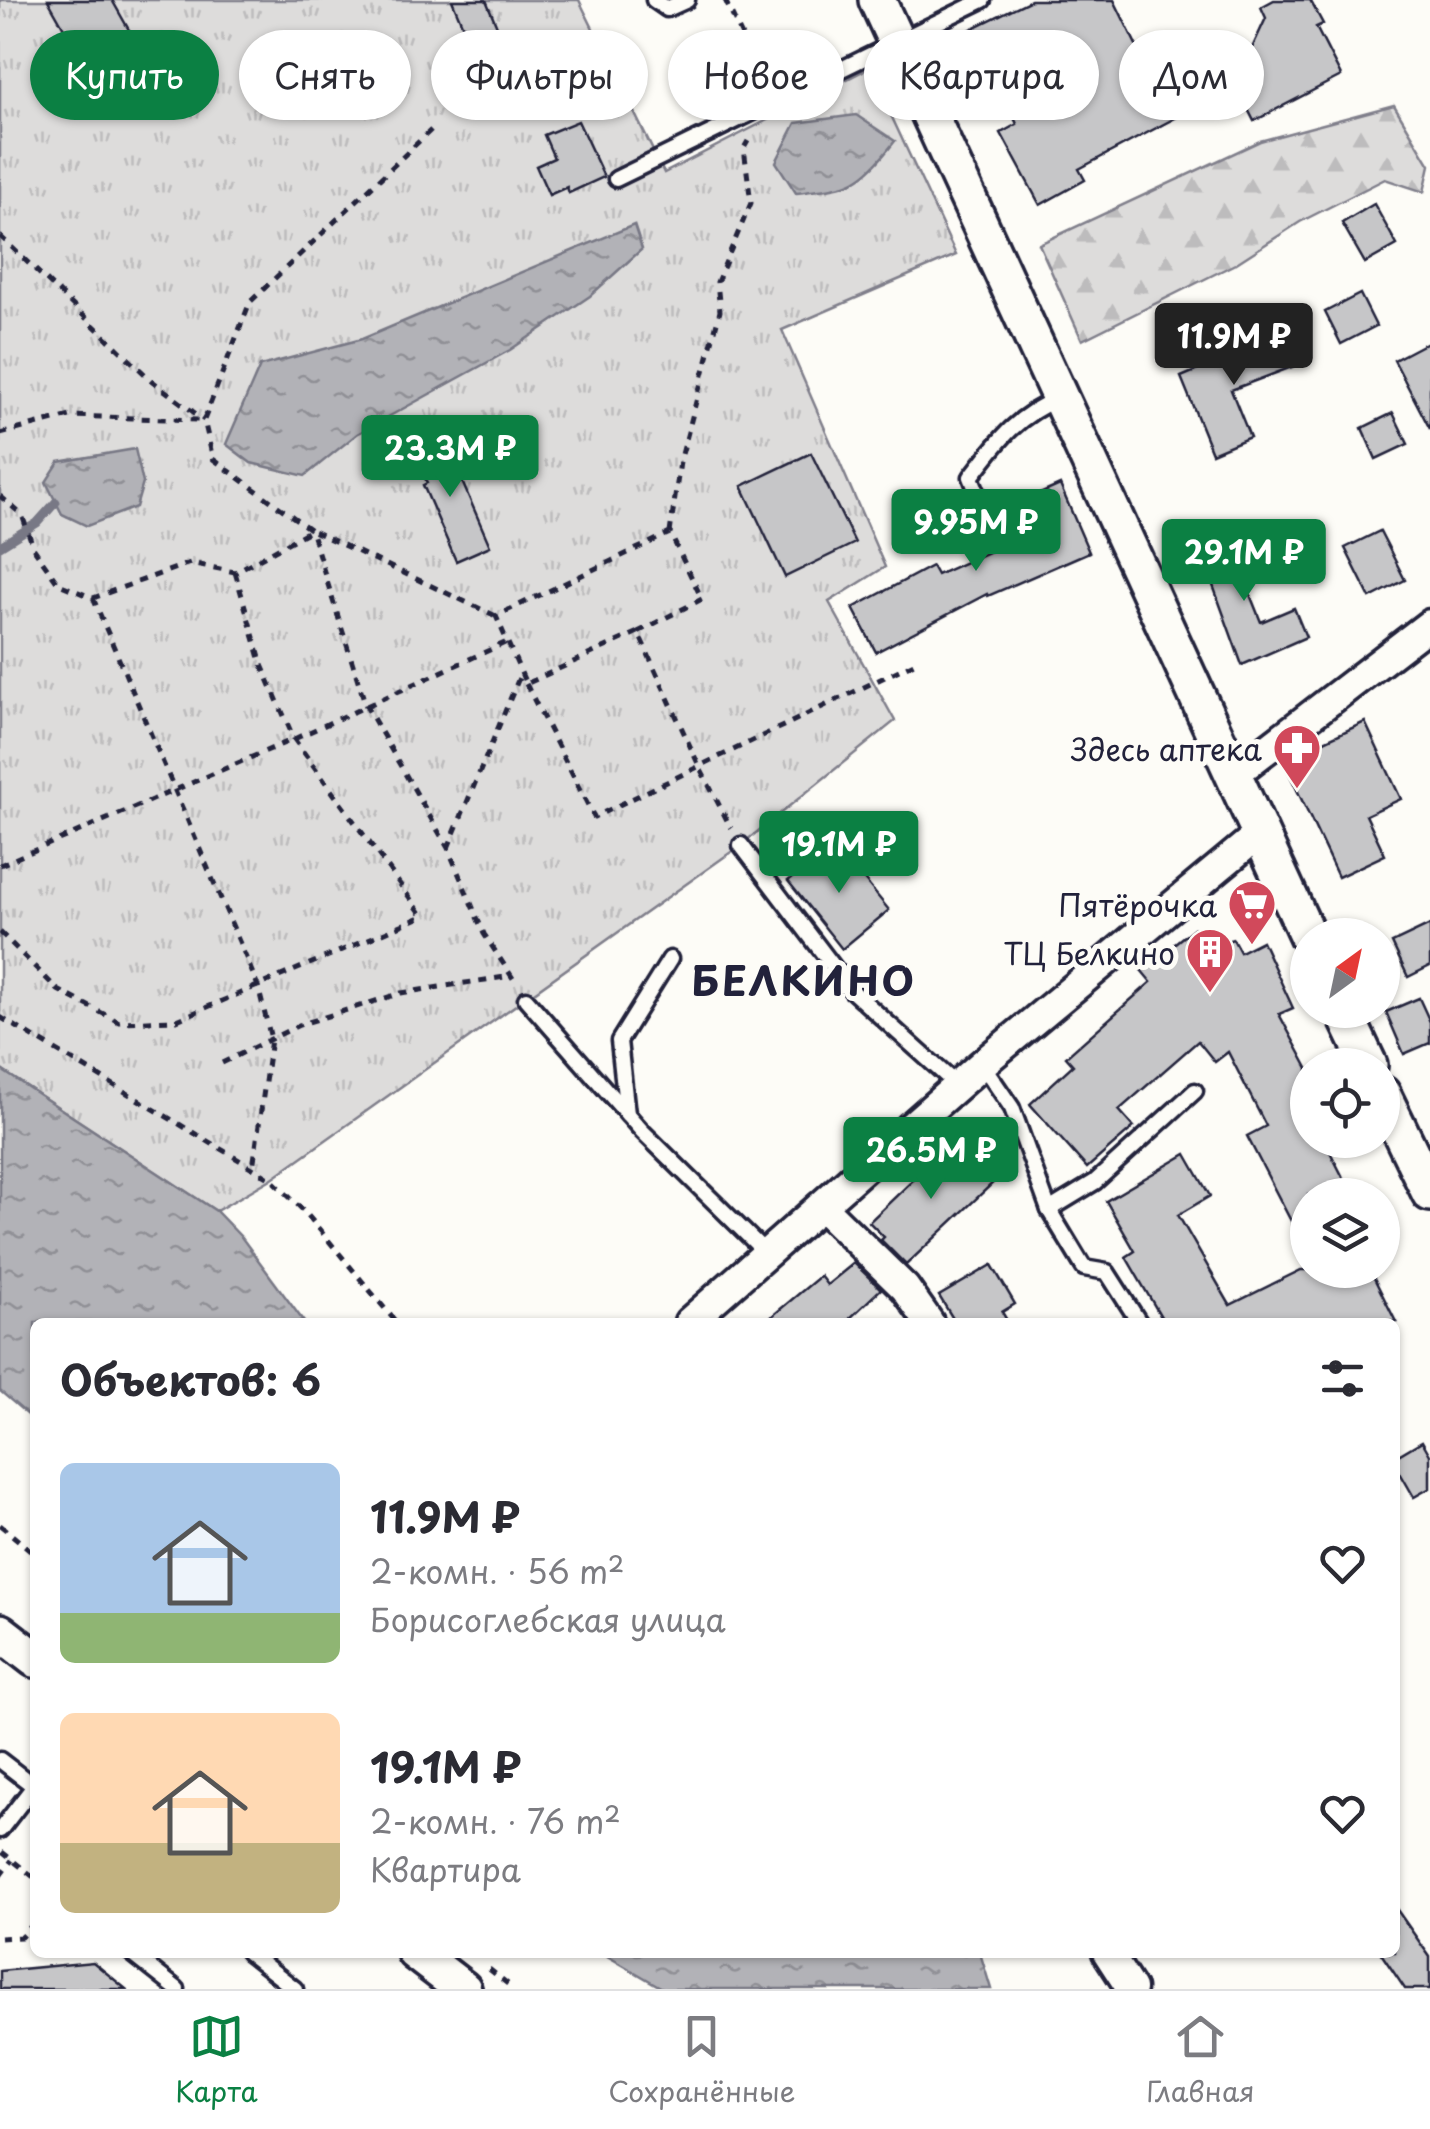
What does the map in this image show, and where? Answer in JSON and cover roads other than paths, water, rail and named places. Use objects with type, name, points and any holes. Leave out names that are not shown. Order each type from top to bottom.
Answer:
[{"type":"street","points":[[877,0],[891,30]]},
{"type":"street","points":[[932,120],[1299,918]]},
{"type":"street","points":[[1232,776],[1430,624]]},
{"type":"street","points":[[693,1318],[982,1064],[1258,834]]},
{"type":"street","points":[[1400,1131],[1430,1193]]},
{"type":"street","points":[[821,1206],[905,1288],[926,1318]]},
{"type":"street","points":[[0,1632],[30,1655]]},
{"type":"street","points":[[423,1958],[463,1989]]},
{"type":"street","points":[[1110,1958],[1132,1989]]},
{"type":"lane","points":[[654,0],[667,9],[687,0]]},
{"type":"lane","points":[[916,30],[955,6],[983,0]]},
{"type":"lane","points":[[616,179],[864,57]]},
{"type":"lane","points":[[991,527],[971,477],[1006,430],[1037,407],[1061,396]]},
{"type":"lane","points":[[741,845],[852,991],[958,1086]]},
{"type":"lane","points":[[628,1114],[618,1041],[670,959]]},
{"type":"lane","points":[[526,999],[628,1114],[767,1254]]},
{"type":"lane","points":[[982,1064],[1012,1108],[1049,1210],[1084,1268],[1107,1272],[1136,1318]]},
{"type":"lane","points":[[1049,1210],[1095,1182],[1194,1091]]},
{"type":"lane","points":[[0,1760],[30,1784]]},
{"type":"lane","points":[[0,1830],[30,1792]]},
{"type":"lane","points":[[137,1958],[176,1989]]},
{"type":"lane","points":[[256,1958],[295,1989]]},
{"type":"water","points":[[856,115],[895,141],[872,168],[853,182],[796,193],[776,162],[796,123],[844,120],[844,117]]},
{"type":"water","points":[[634,225],[642,249],[590,296],[510,350],[357,434],[305,476],[251,463],[226,444],[260,366],[362,339]]},
{"type":"water","points":[[135,449],[143,483],[136,507],[87,526],[62,514],[46,482],[59,462]]},
{"type":"water","points":[[0,1069],[216,1211],[242,1238],[301,1318],[30,1318],[30,1417],[0,1391]]},
{"type":"water","points":[[611,1958],[982,1958],[991,1989],[664,1989]]},
{"type":"waterway","points":[[0,546],[37,523],[56,502]]},
{"type":"place","name":"Здесь аптека","points":[[1297,790]]},
{"type":"place","name":"Пятёрочка","points":[[1252,946]]},
{"type":"place","name":"ТЦ Белкино","points":[[1210,994]]},
{"type":"district","name":"БЕЛКИНО","points":[[804,979]]}]
